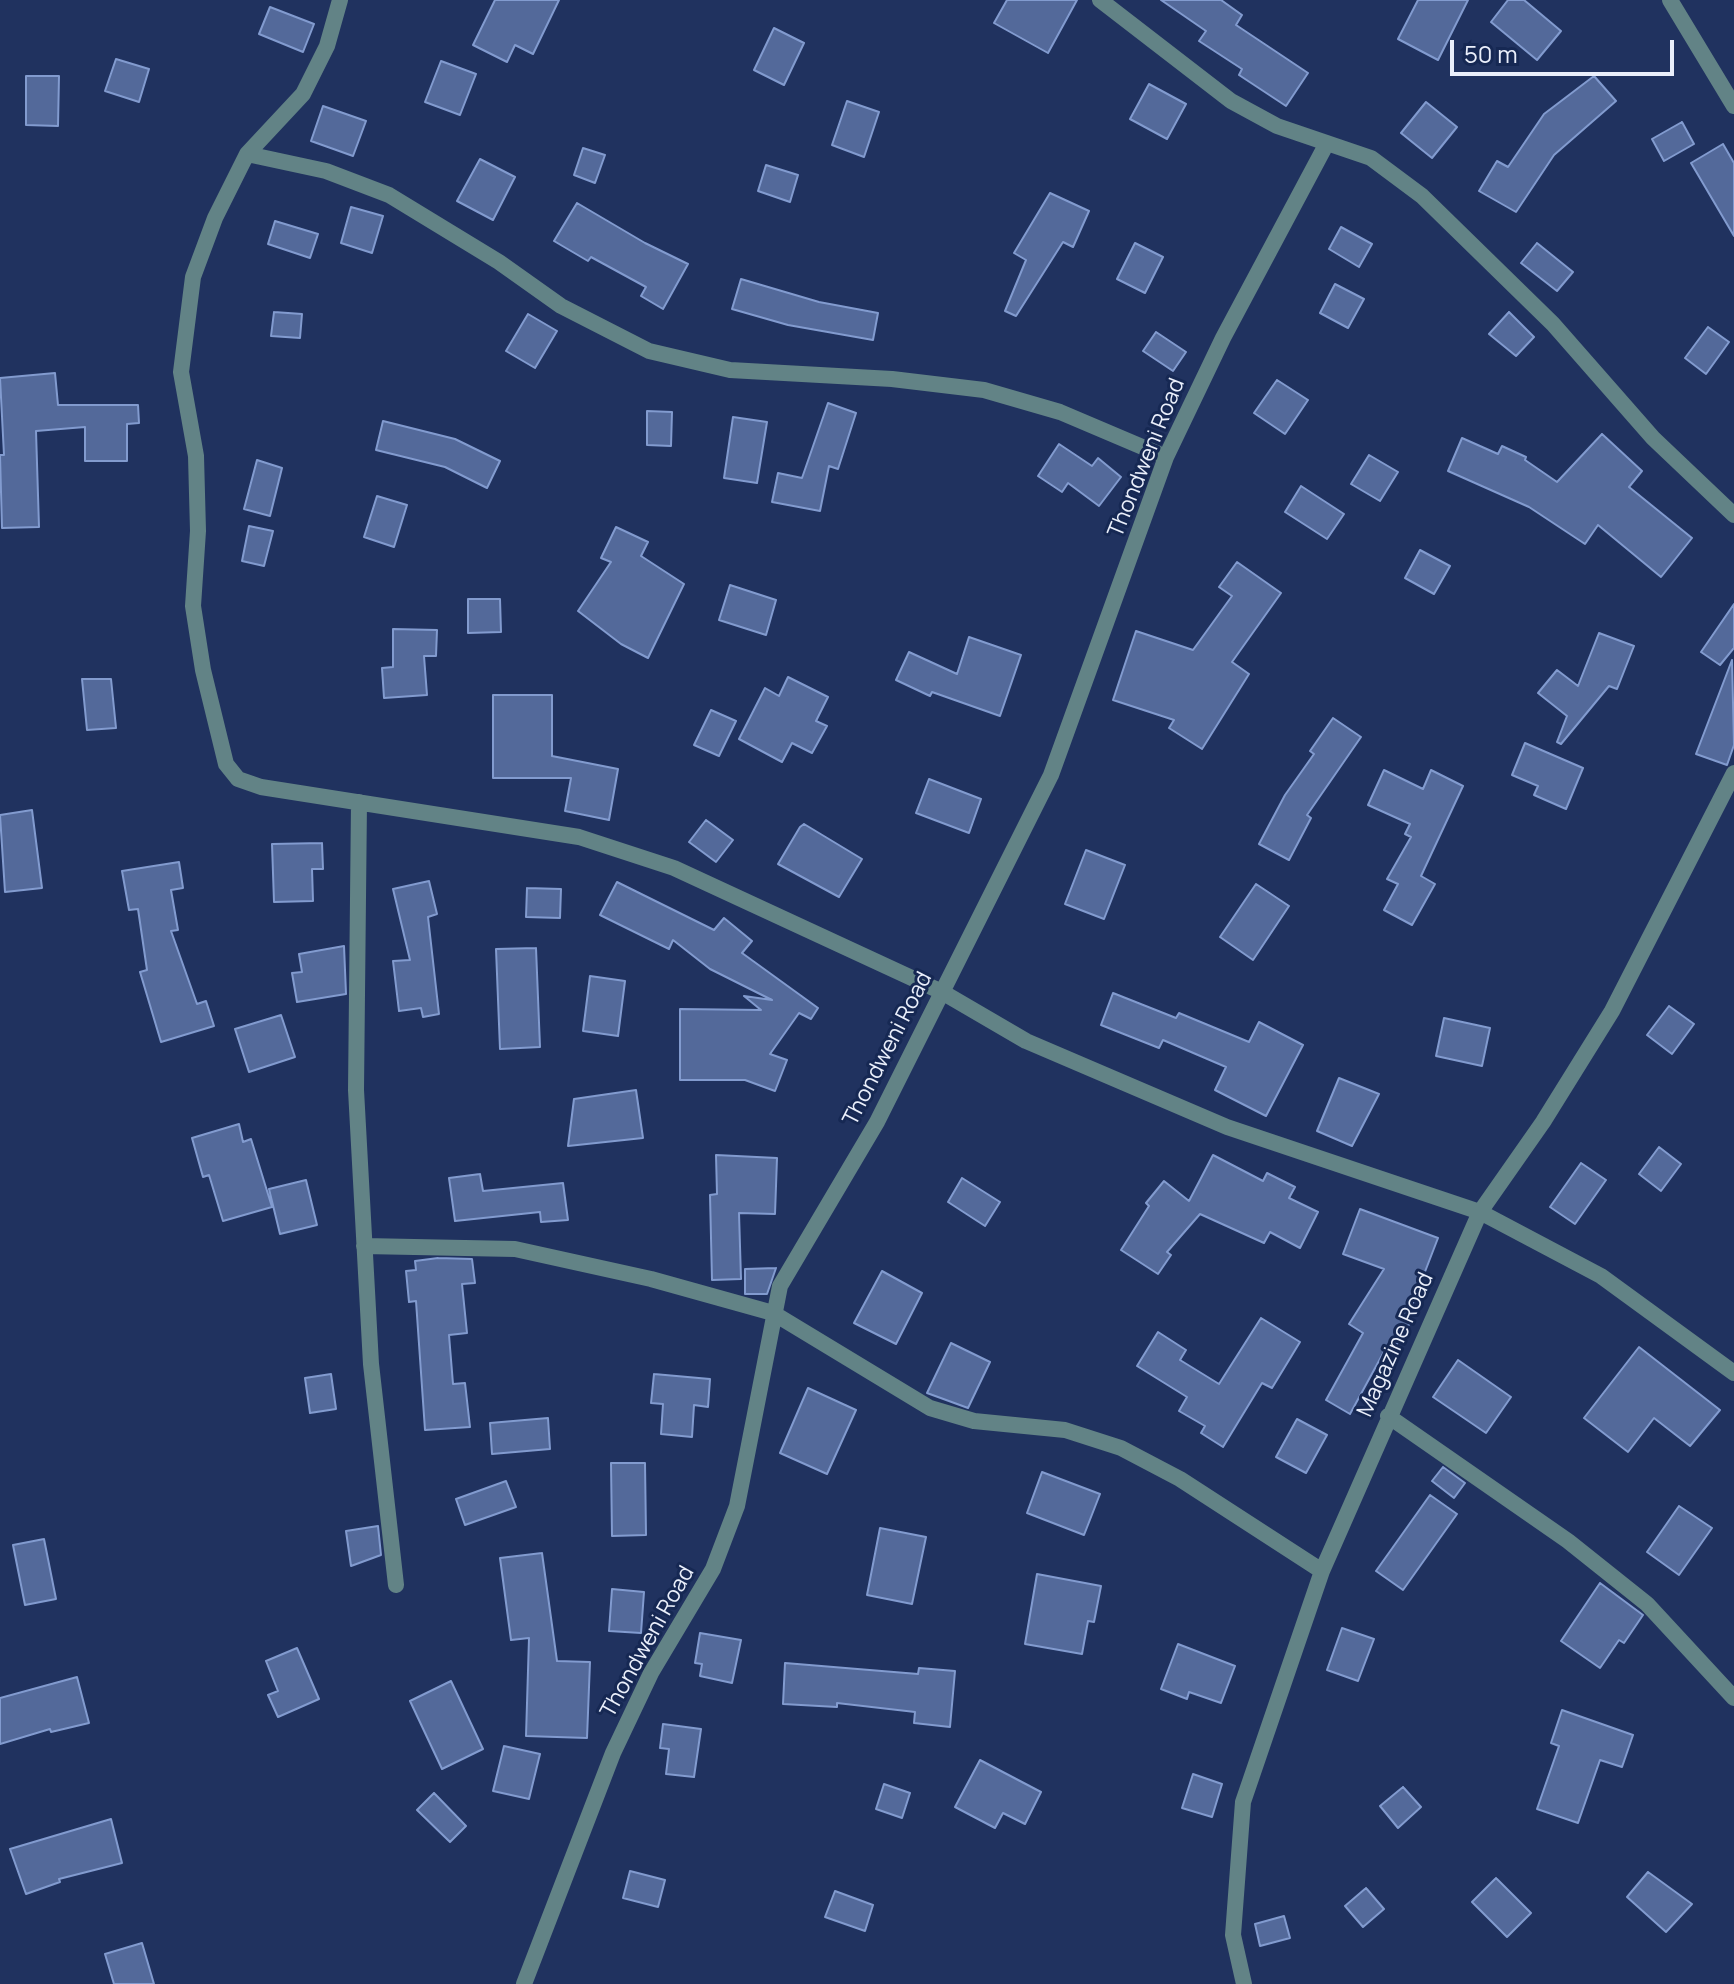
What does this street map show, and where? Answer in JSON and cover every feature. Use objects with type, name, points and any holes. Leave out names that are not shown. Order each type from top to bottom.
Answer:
[{"type":"street","points":[[340,0],[327,46],[303,94],[247,154],[215,218],[193,277],[181,372],[196,456],[198,531],[193,606],[203,670],[226,764],[238,779],[261,787],[579,837],[674,868],[942,992],[1026,1041],[1227,1127],[1480,1212],[1601,1276],[1734,1373]]},
{"type":"street","points":[[1100,0],[1231,101],[1277,126],[1371,158],[1422,196],[1553,324],[1653,438],[1734,515]]},
{"type":"street","points":[[1670,0],[1734,106]]},
{"type":"street","name":"Thondweni Road","points":[[524,1984],[613,1753],[651,1673],[713,1569],[737,1506],[780,1286],[877,1122],[1051,775],[1166,457],[1223,338],[1327,143]]},
{"type":"street","points":[[247,154],[326,171],[389,195],[499,262],[561,306],[649,351],[730,370],[892,379],[984,390],[1060,412],[1166,457]]},
{"type":"street","name":"Magazine Road","points":[[1244,1984],[1233,1935],[1243,1802],[1322,1571],[1480,1212],[1543,1122],[1612,1011],[1734,773]]},
{"type":"street","points":[[359,802],[356,1090],[371,1364],[396,1585]]},
{"type":"street","points":[[364,1246],[515,1249],[651,1279],[773,1313],[930,1408],[974,1421],[1065,1430],[1121,1448],[1180,1479],[1322,1571]]},
{"type":"street","points":[[1388,1416],[1568,1541],[1647,1604],[1734,1698]]},
{"type":"building","points":[[495,0],[559,0],[533,54],[515,45],[507,62],[473,45]]},
{"type":"building","points":[[1007,0],[1077,0],[1048,53],[994,23]]},
{"type":"building","points":[[1161,0],[1221,0],[1242,15],[1236,25],[1308,73],[1286,106],[1239,75],[1242,69],[1199,41],[1206,31]]},
{"type":"building","points":[[1418,0],[1468,0],[1438,60],[1398,39]]},
{"type":"building","points":[[1508,0],[1524,0],[1561,31],[1537,60],[1491,22]]},
{"type":"building","points":[[270,7],[314,24],[303,52],[259,34]]},
{"type":"building","points":[[774,28],[804,43],[784,85],[754,70]]},
{"type":"building","points":[[116,59],[149,69],[139,102],[105,91]]},
{"type":"building","points":[[441,61],[476,74],[460,115],[425,102]]},
{"type":"building","points":[[26,76],[59,76],[58,126],[26,125]]},
{"type":"building","points":[[1594,76],[1616,101],[1554,155],[1516,212],[1479,191],[1497,161],[1508,167],[1544,114]]},
{"type":"building","points":[[1149,84],[1186,104],[1167,139],[1130,119]]},
{"type":"building","points":[[847,101],[879,112],[864,157],[832,145]]},
{"type":"building","points":[[1426,102],[1457,127],[1432,158],[1401,133]]},
{"type":"building","points":[[323,106],[366,121],[353,156],[311,141]]},
{"type":"building","points":[[1682,122],[1694,144],[1664,161],[1652,139]]},
{"type":"building","points":[[1723,144],[1734,163],[1734,236],[1691,163]]},
{"type":"building","points":[[583,148],[605,155],[595,183],[574,175]]},
{"type":"building","points":[[480,159],[515,177],[493,220],[457,201]]},
{"type":"building","points":[[766,165],[798,175],[790,202],[758,191]]},
{"type":"building","points":[[1050,193],[1089,211],[1073,247],[1063,242],[1016,316],[1005,311],[1026,260],[1014,253]]},
{"type":"building","points":[[577,203],[688,264],[663,309],[641,296],[646,287],[591,257],[588,261],[554,241]]},
{"type":"building","points":[[351,207],[383,216],[372,253],[341,243]]},
{"type":"building","points":[[275,221],[318,234],[310,258],[268,244]]},
{"type":"building","points":[[1341,227],[1372,244],[1359,267],[1329,249]]},
{"type":"building","points":[[1135,243],[1163,257],[1145,293],[1117,279]]},
{"type":"building","points":[[1537,243],[1573,272],[1557,291],[1521,263]]},
{"type":"building","points":[[741,279],[819,302],[878,313],[873,340],[788,325],[732,309]]},
{"type":"building","points":[[1335,284],[1364,299],[1348,328],[1320,313]]},
{"type":"building","points":[[274,312],[302,314],[300,338],[271,336]]},
{"type":"building","points":[[1509,312],[1534,337],[1516,356],[1489,334]]},
{"type":"building","points":[[528,314],[557,331],[535,368],[506,351]]},
{"type":"building","points":[[1708,327],[1729,342],[1706,374],[1685,358]]},
{"type":"building","points":[[1156,332],[1186,352],[1173,371],[1143,351]]},
{"type":"building","points":[[55,373],[58,405],[138,405],[139,423],[127,424],[127,461],[85,461],[85,427],[36,431],[39,527],[2,528],[0,455],[4,455],[0,378]]},
{"type":"building","points":[[1277,380],[1308,400],[1285,434],[1254,413]]},
{"type":"building","points":[[828,403],[856,413],[838,469],[829,466],[820,511],[772,502],[778,473],[802,478]]},
{"type":"building","points":[[647,411],[672,412],[671,446],[647,445]]},
{"type":"building","points":[[733,417],[767,422],[757,483],[724,478]]},
{"type":"building","points":[[383,421],[455,439],[500,461],[487,488],[445,467],[376,450]]},
{"type":"building","points":[[1602,434],[1642,471],[1629,487],[1692,538],[1661,577],[1598,525],[1585,544],[1529,507],[1448,471],[1462,438],[1498,454],[1502,446],[1526,457],[1525,460],[1557,482]]},
{"type":"building","points":[[1059,444],[1092,466],[1098,458],[1121,477],[1099,506],[1068,483],[1062,492],[1038,476]]},
{"type":"building","points":[[1369,455],[1398,472],[1380,501],[1351,484]]},
{"type":"building","points":[[257,460],[282,468],[270,516],[244,509]]},
{"type":"building","points":[[1301,486],[1344,514],[1327,539],[1285,512]]},
{"type":"building","points":[[377,496],[407,505],[394,547],[364,537]]},
{"type":"building","points":[[249,526],[273,531],[264,566],[242,561]]},
{"type":"building","points":[[616,527],[648,542],[641,556],[684,584],[648,658],[621,644],[578,611],[611,562],[601,558]]},
{"type":"building","points":[[1420,550],[1450,566],[1434,594],[1405,578]]},
{"type":"building","points":[[1237,562],[1281,593],[1232,662],[1249,674],[1202,749],[1169,728],[1174,720],[1113,700],[1136,631],[1193,650],[1232,596],[1219,587]]},
{"type":"building","points":[[730,585],[776,600],[766,635],[719,620]]},
{"type":"building","points":[[468,599],[500,599],[501,632],[468,633]]},
{"type":"building","points":[[1734,604],[1734,648],[1720,665],[1701,652]]},
{"type":"building","points":[[393,629],[437,630],[436,656],[424,656],[427,695],[384,698],[382,668],[393,667]]},
{"type":"building","points":[[1599,633],[1634,646],[1617,689],[1609,686],[1561,744],[1557,742],[1567,716],[1538,693],[1557,670],[1578,686]]},
{"type":"building","points":[[969,637],[1021,655],[1000,716],[932,692],[930,696],[896,680],[909,652],[957,674]]},
{"type":"building","points":[[1732,660],[1734,745],[1727,765],[1696,754]]},
{"type":"building","points":[[788,677],[828,697],[816,721],[827,726],[812,753],[792,743],[782,762],[739,739],[765,688],[779,696]]},
{"type":"building","points":[[82,679],[111,679],[116,728],[87,730]]},
{"type":"building","points":[[493,695],[552,695],[552,756],[618,769],[609,820],[565,811],[571,778],[493,778]]},
{"type":"building","points":[[711,710],[736,721],[719,756],[694,745]]},
{"type":"building","points":[[1333,718],[1361,737],[1307,815],[1311,818],[1289,860],[1259,844],[1285,795],[1314,754],[1310,751]]},
{"type":"building","points":[[1525,743],[1583,768],[1566,809],[1534,795],[1538,786],[1512,775]]},
{"type":"building","points":[[1384,770],[1423,789],[1431,770],[1463,786],[1421,876],[1435,884],[1412,925],[1384,910],[1398,884],[1387,879],[1411,837],[1405,834],[1410,824],[1368,805]]},
{"type":"building","points":[[929,779],[981,799],[969,833],[916,813]]},
{"type":"building","points":[[32,810],[42,888],[5,892],[0,815]]},
{"type":"building","points":[[706,820],[733,840],[716,862],[689,842]]},
{"type":"building","points":[[804,824],[862,859],[839,897],[778,864]]},
{"type":"building","points":[[322,843],[323,869],[312,869],[313,901],[274,902],[272,844]]},
{"type":"building","points":[[1086,850],[1125,865],[1104,919],[1065,904]]},
{"type":"building","points":[[179,862],[183,888],[171,890],[178,930],[171,931],[197,1004],[206,1001],[214,1026],[161,1042],[140,972],[147,970],[138,909],[129,910],[122,871]]},
{"type":"building","points":[[429,881],[437,914],[428,917],[439,1014],[423,1017],[421,1008],[399,1011],[393,961],[410,960],[393,889]]},
{"type":"building","points":[[617,882],[714,930],[724,918],[752,941],[742,953],[818,1008],[811,1019],[799,1013],[770,1054],[787,1060],[775,1091],[745,1080],[680,1080],[680,1009],[761,1010],[744,996],[772,1000],[710,969],[673,940],[669,949],[600,915]]},
{"type":"building","points":[[1256,884],[1289,906],[1253,960],[1220,937]]},
{"type":"building","points":[[527,888],[561,889],[560,918],[526,917]]},
{"type":"building","points":[[344,946],[346,994],[297,1002],[292,973],[302,972],[299,954]]},
{"type":"building","points":[[536,948],[540,1047],[500,1049],[496,949]]},
{"type":"building","points":[[590,976],[625,981],[618,1036],[583,1031]]},
{"type":"building","points":[[1113,993],[1176,1018],[1179,1013],[1249,1042],[1259,1022],[1303,1045],[1266,1116],[1215,1090],[1226,1067],[1163,1040],[1159,1048],[1101,1025]]},
{"type":"building","points":[[1669,1006],[1694,1024],[1672,1054],[1647,1035]]},
{"type":"building","points":[[281,1015],[295,1057],[249,1072],[235,1029]]},
{"type":"building","points":[[1444,1018],[1490,1028],[1482,1066],[1436,1056]]},
{"type":"building","points":[[1339,1078],[1379,1094],[1352,1146],[1317,1131]]},
{"type":"building","points":[[636,1090],[643,1138],[568,1146],[574,1099]]},
{"type":"building","points":[[239,1124],[243,1142],[251,1139],[272,1207],[223,1221],[209,1175],[203,1177],[192,1138]]},
{"type":"building","points":[[1659,1147],[1681,1164],[1661,1191],[1639,1174]]},
{"type":"building","points":[[716,1155],[777,1158],[775,1214],[739,1213],[741,1279],[712,1280],[710,1195],[717,1194]]},
{"type":"building","points":[[1213,1155],[1263,1181],[1267,1173],[1295,1187],[1289,1198],[1318,1212],[1300,1248],[1270,1232],[1264,1243],[1200,1214],[1167,1252],[1171,1255],[1158,1274],[1121,1250],[1149,1206],[1146,1203],[1164,1181],[1189,1201]]},
{"type":"building","points":[[1581,1163],[1606,1180],[1575,1224],[1550,1207]]},
{"type":"building","points":[[480,1174],[483,1191],[563,1183],[568,1220],[541,1222],[540,1212],[455,1221],[449,1178]]},
{"type":"building","points":[[962,1178],[1000,1202],[985,1226],[948,1202]]},
{"type":"building","points":[[306,1180],[317,1225],[280,1234],[269,1189]]},
{"type":"building","points":[[1360,1209],[1438,1238],[1406,1321],[1410,1323],[1392,1352],[1386,1348],[1350,1414],[1326,1400],[1363,1333],[1349,1324],[1384,1269],[1343,1254]]},
{"type":"building","points":[[472,1259],[475,1283],[462,1284],[467,1333],[449,1335],[453,1384],[465,1383],[470,1427],[425,1430],[416,1301],[409,1302],[406,1271],[416,1270],[415,1261]]},
{"type":"building","points":[[776,1268],[767,1294],[745,1294],[745,1269]]},
{"type":"building","points":[[882,1271],[922,1293],[896,1344],[854,1323]]},
{"type":"building","points":[[1261,1318],[1300,1342],[1272,1388],[1262,1383],[1223,1447],[1201,1433],[1205,1426],[1179,1411],[1187,1397],[1137,1366],[1158,1332],[1186,1350],[1180,1360],[1219,1384]]},
{"type":"building","points":[[951,1343],[990,1362],[968,1408],[927,1393]]},
{"type":"building","points":[[1639,1347],[1720,1410],[1690,1446],[1654,1418],[1628,1452],[1584,1418]]},
{"type":"building","points":[[1458,1360],[1511,1397],[1486,1433],[1433,1397]]},
{"type":"building","points":[[331,1374],[336,1409],[310,1413],[305,1378]]},
{"type":"building","points":[[654,1374],[710,1379],[708,1407],[694,1405],[692,1437],[661,1434],[663,1404],[651,1403]]},
{"type":"building","points":[[808,1388],[856,1410],[827,1474],[780,1453]]},
{"type":"building","points":[[548,1418],[550,1449],[492,1454],[490,1423]]},
{"type":"building","points":[[1297,1419],[1327,1435],[1306,1473],[1276,1457]]},
{"type":"building","points":[[611,1463],[645,1463],[646,1535],[612,1536]]},
{"type":"building","points":[[1443,1467],[1465,1483],[1454,1498],[1432,1481]]},
{"type":"building","points":[[1042,1472],[1100,1494],[1084,1535],[1027,1513]]},
{"type":"building","points":[[506,1481],[516,1507],[465,1525],[456,1499]]},
{"type":"building","points":[[1430,1495],[1457,1514],[1403,1590],[1376,1571]]},
{"type":"building","points":[[1679,1506],[1712,1528],[1679,1575],[1647,1552]]},
{"type":"building","points":[[378,1526],[381,1555],[351,1566],[346,1531]]},
{"type":"building","points":[[880,1528],[926,1537],[912,1604],[867,1595]]},
{"type":"building","points":[[44,1539],[56,1599],[25,1605],[13,1545]]},
{"type":"building","points":[[542,1553],[557,1661],[590,1662],[587,1738],[526,1736],[529,1638],[511,1640],[500,1558]]},
{"type":"building","points":[[1037,1574],[1101,1586],[1094,1622],[1088,1621],[1082,1654],[1025,1644]]},
{"type":"building","points":[[1600,1583],[1643,1615],[1624,1643],[1619,1640],[1600,1668],[1561,1641]]},
{"type":"building","points":[[612,1589],[644,1592],[641,1633],[609,1631]]},
{"type":"building","points":[[1342,1628],[1374,1639],[1358,1681],[1327,1670]]},
{"type":"building","points":[[700,1633],[741,1640],[732,1683],[700,1676],[702,1664],[695,1663]]},
{"type":"building","points":[[1178,1644],[1235,1666],[1221,1703],[1189,1692],[1187,1699],[1161,1689]]},
{"type":"building","points":[[297,1648],[319,1699],[278,1717],[268,1695],[278,1691],[266,1661]]},
{"type":"building","points":[[785,1663],[918,1674],[919,1668],[955,1671],[950,1727],[914,1723],[915,1712],[837,1703],[837,1707],[783,1704]]},
{"type":"building","points":[[77,1677],[89,1723],[51,1732],[50,1729],[0,1744],[0,1698]]},
{"type":"building","points":[[451,1681],[483,1749],[442,1769],[410,1701]]},
{"type":"building","points":[[1562,1710],[1633,1735],[1622,1767],[1600,1760],[1578,1823],[1537,1809],[1559,1746],[1551,1743]]},
{"type":"building","points":[[663,1724],[701,1729],[694,1777],[666,1774],[669,1749],[660,1748]]},
{"type":"building","points":[[504,1746],[540,1754],[529,1799],[493,1791]]},
{"type":"building","points":[[980,1760],[1041,1792],[1025,1824],[1003,1813],[995,1828],[955,1807]]},
{"type":"building","points":[[1193,1774],[1222,1784],[1212,1817],[1182,1808]]},
{"type":"building","points":[[884,1784],[910,1793],[902,1818],[876,1809]]},
{"type":"building","points":[[1403,1787],[1421,1807],[1398,1828],[1380,1806]]},
{"type":"building","points":[[434,1793],[466,1826],[450,1842],[417,1810]]},
{"type":"building","points":[[111,1819],[122,1863],[59,1879],[60,1882],[26,1894],[10,1849]]},
{"type":"building","points":[[630,1871],[665,1880],[658,1907],[623,1898]]},
{"type":"building","points":[[1648,1872],[1692,1904],[1666,1932],[1627,1897]]},
{"type":"building","points":[[1496,1878],[1531,1913],[1507,1937],[1472,1902]]},
{"type":"building","points":[[1366,1888],[1384,1909],[1363,1927],[1345,1906]]},
{"type":"building","points":[[835,1891],[873,1905],[865,1931],[825,1917]]},
{"type":"building","points":[[1284,1916],[1290,1938],[1260,1946],[1255,1924]]},
{"type":"building","points":[[142,1943],[154,1984],[114,1984],[105,1954]]}]
